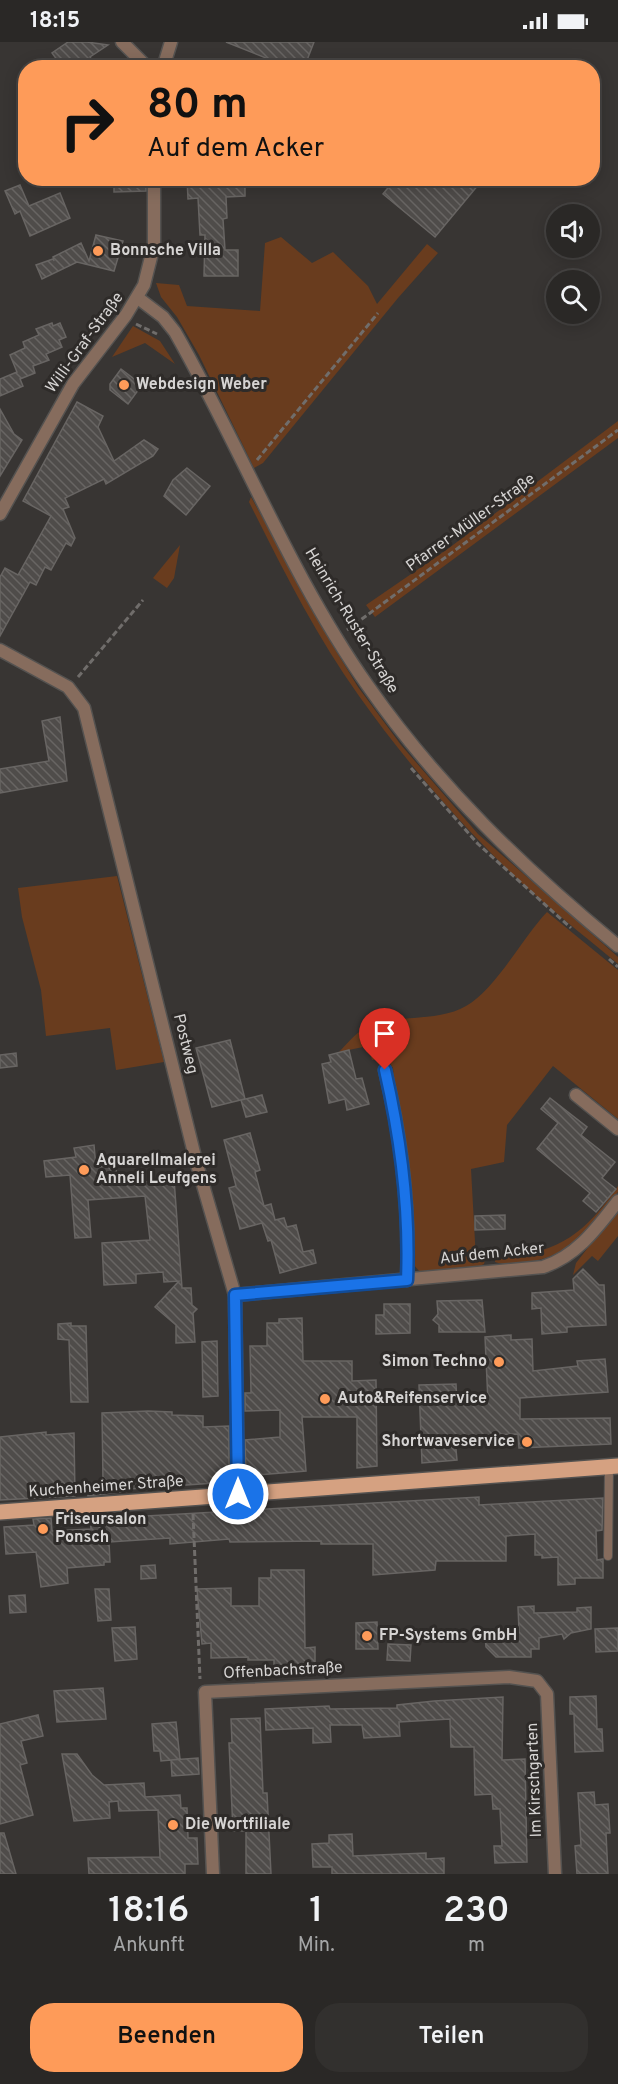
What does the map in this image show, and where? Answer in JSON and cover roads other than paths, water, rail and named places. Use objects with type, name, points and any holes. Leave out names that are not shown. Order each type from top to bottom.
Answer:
[{"type":"main road","name":"Kuchenheimer Straße","points":[[0,1512],[614,1466]]},
{"type":"street","points":[[122,42],[140,60]]},
{"type":"street","points":[[165,60],[171,42]]},
{"type":"street","name":"Willi-Graf-Straße","points":[[0,514],[73,384],[138,298],[148,273],[154,245],[154,186]]},
{"type":"street","name":"Heinrich-Ruster-Straße","points":[[138,298],[163,317],[175,332],[246,471],[337,637],[392,719],[456,797],[517,859],[618,946]]},
{"type":"street","name":"Postweg","points":[[0,650],[68,687],[84,708],[196,1161],[235,1295],[238,1494]]},
{"type":"street","points":[[385,1070],[403,1160],[409,1228],[407,1280]]},
{"type":"street","points":[[576,1095],[618,1129]]},
{"type":"street","name":"Auf dem Acker","points":[[235,1295],[525,1270],[559,1262],[580,1246],[618,1201]]},
{"type":"street","name":"Offenbachstraße","points":[[213,1874],[205,1692],[509,1677],[531,1678],[544,1686]]},
{"type":"street","name":"Im Kirschgarten","points":[[544,1686],[549,1702],[555,1874]]},
{"type":"lane","name":"Kuchenheimer Straße","points":[[608,1556],[614,1466]]},
{"type":"place","name":"Bonnsche Villa","points":[[98,251]]},
{"type":"place","name":"Webdesign Weber","points":[[124,385]]},
{"type":"place","name":"Aquarellmalerei Anneli Leufgens","points":[[84,1170]]},
{"type":"place","name":"Simon Techno","points":[[499,1362]]},
{"type":"place","name":"Auto&Reifenservice","points":[[325,1399]]},
{"type":"place","name":"Shortwaveservice","points":[[527,1442]]},
{"type":"place","name":"Friseursalon Ponsch","points":[[43,1529]]},
{"type":"place","name":"FP-Systems GmbH","points":[[367,1636]]},
{"type":"place","name":"Die Wortfiliale","points":[[173,1825]]}]
